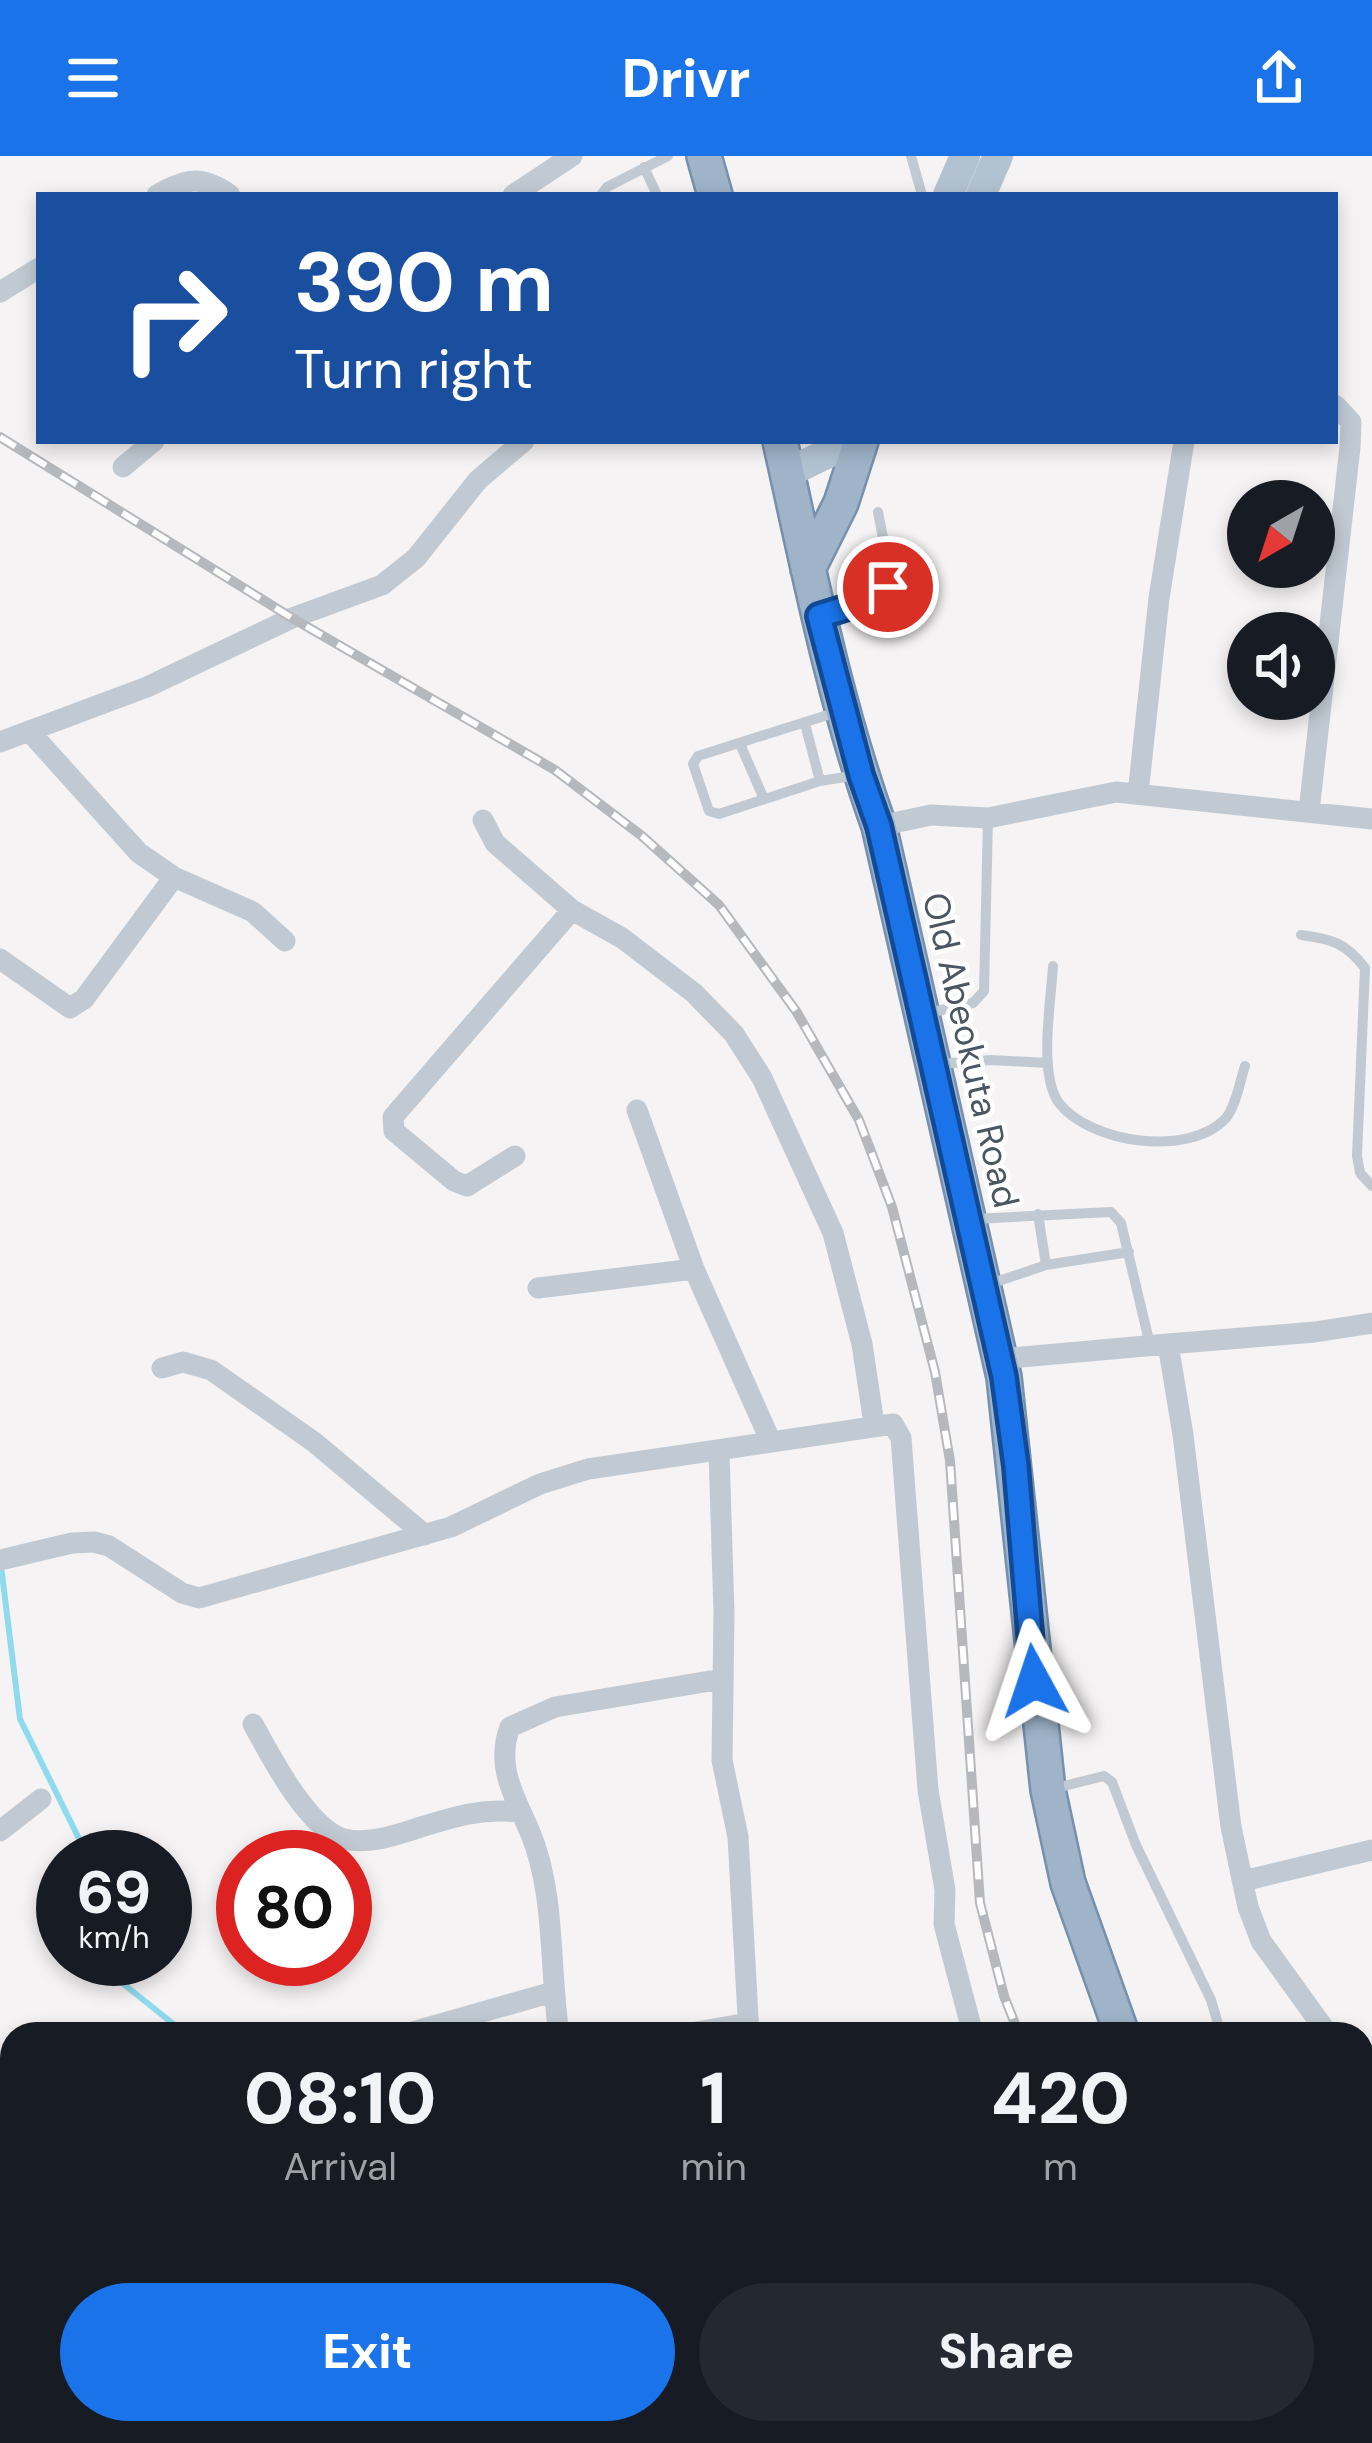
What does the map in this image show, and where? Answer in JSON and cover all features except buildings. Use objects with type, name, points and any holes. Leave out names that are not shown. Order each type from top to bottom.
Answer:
[{"type":"highway","points":[[704,156],[714,192]]},
{"type":"highway","points":[[808,569],[841,503],[856,444]]},
{"type":"highway","name":"Old Abeokuta Road","points":[[783,457],[819,616],[879,826],[1000,1359],[1016,1466],[1048,1790],[1068,1883],[1118,2022]]},
{"type":"main road","points":[[949,192],[965,156]]},
{"type":"main road","points":[[982,192],[998,156]]},
{"type":"main road","points":[[783,457],[843,444]]},
{"type":"street","points":[[518,192],[572,156]]},
{"type":"street","points":[[162,192],[180,181],[196,179],[212,182],[226,192]]},
{"type":"street","points":[[0,292],[36,270]]},
{"type":"street","points":[[1309,811],[1350,447],[1351,422],[1338,408]]},
{"type":"street","points":[[123,466],[150,444]]},
{"type":"street","points":[[0,742],[147,687],[292,618],[382,585],[416,557],[478,480],[520,444]]},
{"type":"street","points":[[1138,794],[1159,598],[1184,444]]},
{"type":"street","points":[[29,731],[139,853],[174,877],[253,912],[285,940]]},
{"type":"street","points":[[879,826],[931,815],[988,818],[1116,792],[1372,819]]},
{"type":"street","points":[[483,820],[495,843],[572,910],[622,938],[694,993],[734,1034],[762,1078],[833,1233],[862,1344],[874,1424]]},
{"type":"street","points":[[0,958],[70,1009],[84,999],[174,877]]},
{"type":"street","points":[[515,1156],[467,1186],[394,1131],[393,1117],[572,910]]},
{"type":"street","points":[[638,1110],[694,1269],[771,1442]]},
{"type":"street","points":[[538,1288],[694,1269]]},
{"type":"street","points":[[1000,1359],[1372,1323]]},
{"type":"street","points":[[1159,1344],[1183,1435],[1231,1827],[1243,1881],[1262,1941],[1319,2022]]},
{"type":"street","points":[[162,1368],[183,1362],[211,1370],[314,1442],[425,1535]]},
{"type":"street","points":[[0,1560],[94,1542],[199,1598],[425,1535],[567,1474],[893,1424],[902,1438],[928,1790],[945,1890],[944,1924],[970,2022]]},
{"type":"street","points":[[719,1452],[722,1760],[738,1837],[749,2022]]},
{"type":"street","points":[[557,2022],[539,1862],[508,1788],[505,1742],[510,1727],[555,1707],[722,1678]]},
{"type":"street","points":[[253,1724],[282,1775],[330,1834],[364,1841],[484,1809],[518,1812]]},
{"type":"street","points":[[484,1809],[508,1788]]},
{"type":"street","points":[[0,1831],[41,1799]]},
{"type":"street","points":[[1243,1881],[1372,1850]]},
{"type":"street","points":[[447,2022],[553,1992]]},
{"type":"lane","points":[[603,192],[668,156]]},
{"type":"lane","points":[[911,156],[921,192]]},
{"type":"lane","points":[[644,167],[656,192]]},
{"type":"lane","points":[[819,616],[877,598],[888,587],[878,512]]},
{"type":"lane","points":[[844,710],[698,756],[693,764],[709,811],[719,814],[820,781],[861,775]]},
{"type":"lane","points":[[805,724],[820,781]]},
{"type":"lane","points":[[740,744],[764,799]]},
{"type":"lane","points":[[921,1015],[973,1003],[984,991],[988,818]]},
{"type":"lane","points":[[1301,935],[1338,940],[1365,968],[1358,1156],[1360,1172],[1372,1186]]},
{"type":"lane","points":[[1053,967],[1048,1063],[1057,1101],[1085,1125],[1163,1144],[1194,1140],[1228,1116],[1245,1066]]},
{"type":"lane","points":[[935,1064],[1048,1063]]},
{"type":"lane","points":[[970,1219],[1111,1212],[1121,1223],[1159,1344]]},
{"type":"lane","points":[[1038,1214],[1046,1265]]},
{"type":"lane","points":[[984,1287],[1046,1265],[1129,1252]]},
{"type":"lane","points":[[1048,1790],[1104,1776],[1112,1782],[1218,2022]]},
{"type":"waterway","points":[[1,1566],[20,1719],[75,1830]]},
{"type":"waterway","points":[[126,1986],[171,2022]]},
{"type":"railway","points":[[0,437],[292,618],[555,770],[642,836],[719,905],[796,1011],[859,1120],[892,1207],[935,1372],[950,1461],[980,1903],[1014,2022]]},
{"type":"route","points":[[888,587],[877,598],[819,616],[879,826],[1004,1377],[1034,1681]]}]
